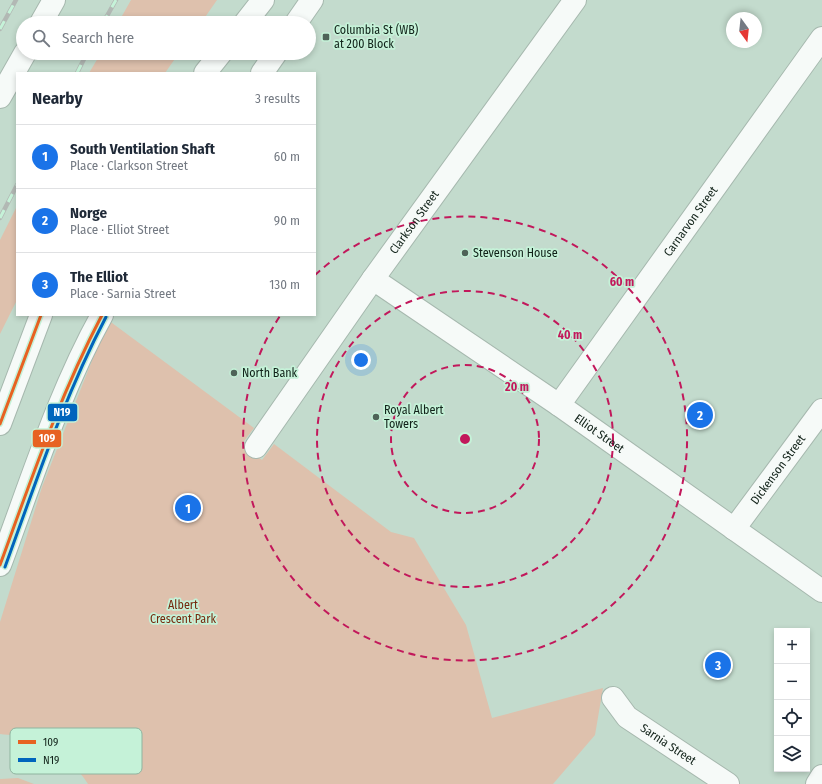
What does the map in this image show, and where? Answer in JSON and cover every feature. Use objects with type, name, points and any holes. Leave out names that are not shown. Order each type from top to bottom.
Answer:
[{"type":"street","points":[[45,16],[54,0]]},
{"type":"street","points":[[250,16],[263,0]]},
{"type":"street","points":[[301,16],[312,0]]},
{"type":"street","name":"Clarkson Street","points":[[256,447],[373,280],[575,0]]},
{"type":"street","name":"Carnarvon Street","points":[[559,405],[822,38]]},
{"type":"street","points":[[0,97],[21,60]]},
{"type":"street","points":[[206,72],[215,60]]},
{"type":"street","points":[[263,72],[271,60]]},
{"type":"street","name":"Elliot Street","points":[[373,280],[559,405],[822,591]]},
{"type":"street","points":[[0,424],[41,316]]},
{"type":"street","points":[[0,565],[61,403],[87,342],[101,316]]},
{"type":"street","name":"Dickenson Street","points":[[734,529],[822,410]]},
{"type":"street","name":"Sarnia Street","points":[[613,698],[628,717],[728,784]]},
{"type":"street","points":[[817,784],[822,776]]},
{"type":"green space","points":[[131,0],[217,0],[206,16],[122,16]]},
{"type":"green space","points":[[97,60],[174,60],[166,72],[90,72]]},
{"type":"green space","points":[[16,208],[16,302],[0,334],[0,240]]},
{"type":"green space","name":"Albert Crescent Park","points":[[108,320],[254,428],[241,445],[262,460],[274,444],[391,532],[414,538],[466,625],[492,718],[603,688],[595,735],[553,784],[88,784],[81,774],[142,774],[142,728],[10,728],[10,735],[0,734],[0,622],[42,487]]},
{"type":"green space","points":[[18,778],[34,784],[0,784],[0,779]]},
{"type":"railway","points":[[0,29],[16,0]]},
{"type":"railway","points":[[107,16],[116,0]]},
{"type":"railway","points":[[78,72],[84,60]]},
{"type":"railway","points":[[0,218],[16,187]]},
{"type":"transit line","name":"109","points":[[0,424],[41,316]]},
{"type":"transit line","name":"109","points":[[0,565],[59,407],[102,316]]},
{"type":"transit line","name":"N19","points":[[5,567],[64,409],[106,317]]},
{"type":"place","name":"Columbia St (WB) at 200 Block","points":[[326,37]]},
{"type":"place","name":"Stevenson House","points":[[465,253]]},
{"type":"place","name":"North Bank","points":[[234,373]]},
{"type":"place","name":"Norge","points":[[700,415]]},
{"type":"place","name":"Royal Albert Towers","points":[[376,417]]},
{"type":"place","name":"South Ventilation Shaft","points":[[188,508]]},
{"type":"place","name":"The Elliot","points":[[718,665]]}]
